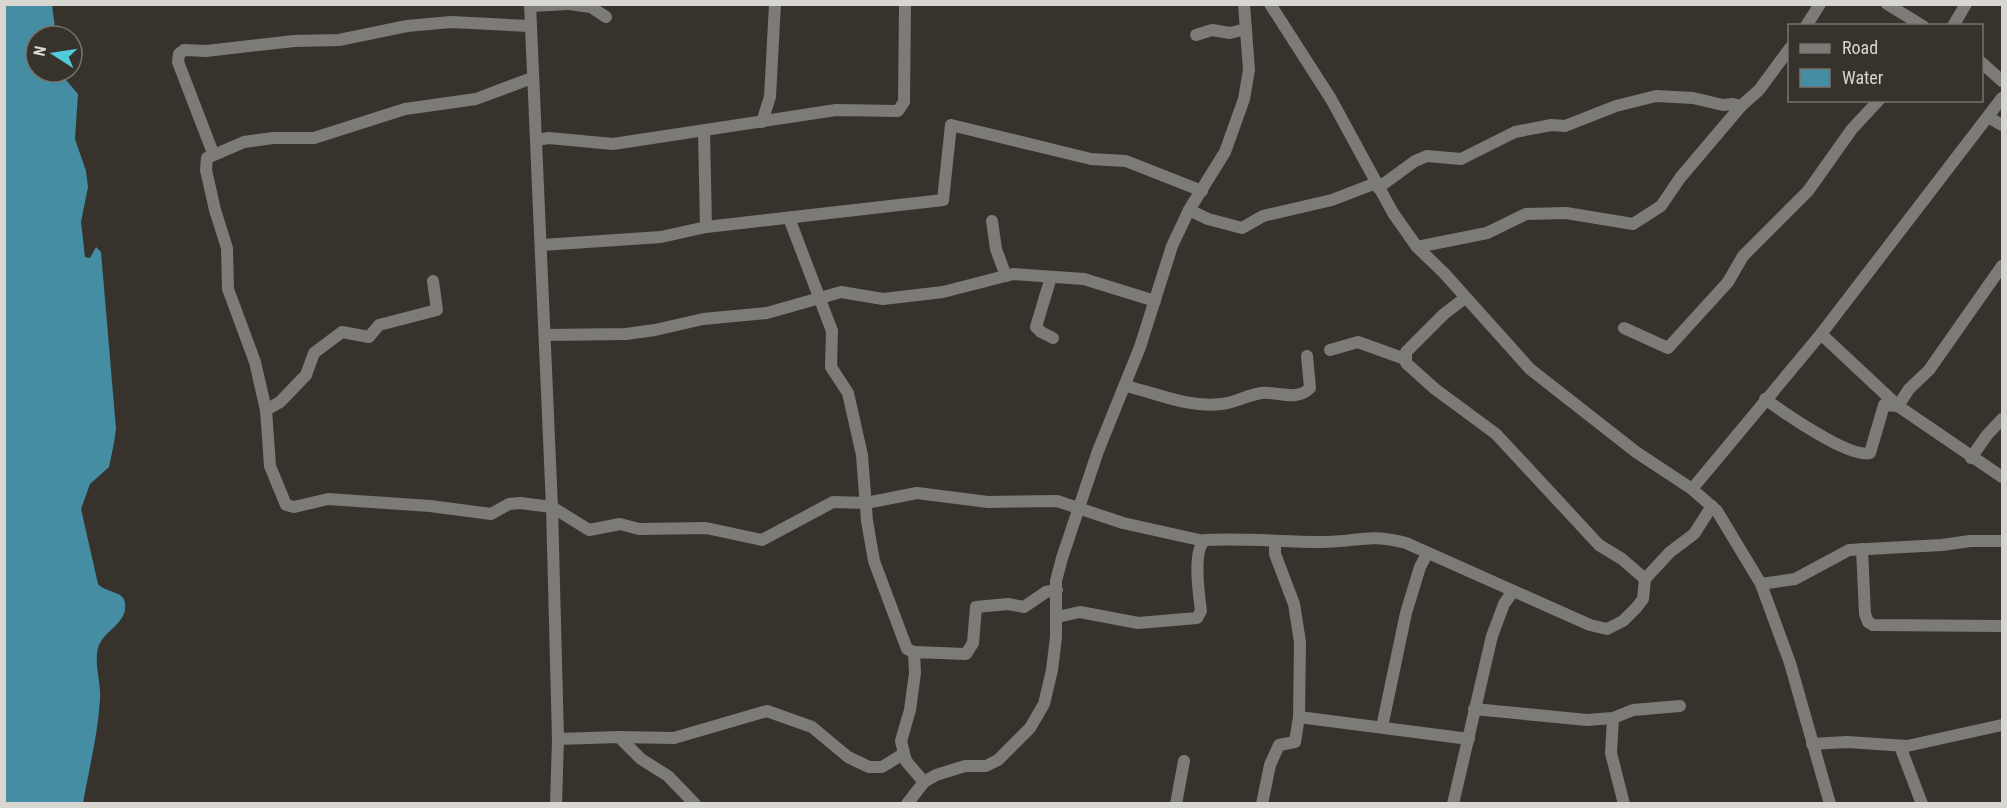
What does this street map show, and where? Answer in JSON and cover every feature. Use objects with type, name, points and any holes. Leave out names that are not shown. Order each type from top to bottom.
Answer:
[{"type":"street","points":[[556,804],[558,739],[552,507],[530,5],[569,4],[591,7],[606,17]]},
{"type":"street","points":[[762,122],[770,97],[775,4]]},
{"type":"street","points":[[536,140],[549,138],[603,144],[837,110],[890,112],[903,107],[905,4]]},
{"type":"street","points":[[1270,4],[1331,99],[1404,232],[1417,247],[1530,369],[1636,452],[1692,489],[1712,506],[1761,584],[1790,663],[1830,804]]},
{"type":"street","points":[[1807,24],[1820,4]]},
{"type":"street","points":[[1887,4],[1920,24]]},
{"type":"street","points":[[1954,24],[1966,4]]},
{"type":"street","points":[[907,804],[924,782],[965,766],[986,766],[992,763],[1010,750],[1040,714],[1052,670],[1057,617],[1058,569],[1098,451],[1125,386],[1155,301],[1172,246],[1187,215],[1225,152],[1244,99],[1249,70],[1247,6]]},
{"type":"street","points":[[213,153],[178,62],[179,54],[184,50],[206,51],[294,41],[339,40],[407,26],[451,22],[530,26]]},
{"type":"street","points":[[1196,35],[1212,30],[1230,33],[1246,29]]},
{"type":"street","points":[[1417,247],[1487,233],[1526,214],[1566,213],[1633,224],[1661,206],[1680,178],[1741,106],[1759,90],[1788,51]]},
{"type":"street","points":[[1983,64],[2002,81]]},
{"type":"street","points":[[532,78],[476,99],[405,109],[314,138],[244,142],[209,155],[205,163],[226,248],[228,289],[255,362],[266,410],[270,466],[286,505],[294,507],[328,499],[430,506],[491,514],[509,504],[552,507],[590,530],[620,524],[639,529],[705,528],[762,540],[833,502],[866,503],[917,493],[988,502],[1057,501],[1123,523],[1203,541],[1235,539],[1326,542],[1382,537],[1406,543],[1598,628],[1607,629],[1623,621],[1637,607],[1642,599],[1645,579],[1670,552],[1694,534],[1712,506]]},
{"type":"street","points":[[1187,215],[1242,228],[1263,216],[1332,200],[1377,185],[1427,156],[1461,159],[1515,132],[1551,125],[1564,126],[1616,106],[1656,96],[1693,98],[1723,105],[1741,106]]},
{"type":"street","points":[[1692,489],[1821,334],[2002,98]]},
{"type":"street","points":[[1624,328],[1668,348],[1728,282],[1743,256],[1808,191],[1852,129],[1877,102]]},
{"type":"street","points":[[1988,117],[2002,125]]},
{"type":"street","points":[[542,245],[661,237],[706,227],[943,200],[951,125],[1090,159],[1126,161],[1202,191]]},
{"type":"street","points":[[704,131],[706,227]]},
{"type":"street","points":[[789,218],[832,331],[831,367],[848,393],[862,455],[874,561],[898,631],[907,649],[914,652],[966,654],[973,643],[976,608],[1008,604],[1024,607],[1046,592],[1057,590]]},
{"type":"street","points":[[992,221],[996,249],[1006,276]]},
{"type":"street","points":[[1898,406],[1908,389],[1929,370],[2002,266]]},
{"type":"street","points":[[546,335],[627,334],[703,319],[768,313],[820,296],[841,292],[883,299],[943,292],[1006,276],[1084,279],[1155,301]]},
{"type":"street","points":[[1051,277],[1036,327],[1038,331],[1053,338]]},
{"type":"street","points":[[266,410],[280,402],[306,375],[309,360],[314,353],[342,332],[369,337],[379,325],[437,310],[433,281]]},
{"type":"street","points":[[1466,298],[1406,352],[1405,359],[1408,366],[1496,434],[1599,546],[1622,560],[1645,579]]},
{"type":"street","points":[[1821,334],[1898,406],[2002,477]]},
{"type":"street","points":[[1330,350],[1359,342],[1405,359]]},
{"type":"street","points":[[1125,386],[1167,399],[1208,405],[1237,401],[1261,393],[1290,396],[1305,393],[1310,388],[1307,356]]},
{"type":"street","points":[[1765,399],[1828,439],[1867,454],[1873,449],[1884,405],[1898,406]]},
{"type":"street","points":[[1971,458],[2002,419]]},
{"type":"street","points":[[1057,617],[1080,612],[1138,623],[1197,618],[1201,611],[1198,562],[1203,541]]},
{"type":"street","points":[[1262,804],[1270,765],[1279,745],[1295,742],[1299,717],[1300,642],[1294,604],[1275,554],[1275,541]]},
{"type":"street","points":[[1761,584],[1795,579],[1843,552],[1970,541],[2002,541]]},
{"type":"street","points":[[1862,549],[1865,614],[1868,622],[1873,625],[2002,626]]},
{"type":"street","points":[[1382,727],[1406,613],[1420,567],[1427,554]]},
{"type":"street","points":[[1453,804],[1463,752],[1469,739],[1492,636],[1504,604],[1513,591]]},
{"type":"street","points":[[914,652],[915,673],[910,710],[902,734],[903,754],[924,782]]},
{"type":"street","points":[[1474,709],[1587,720],[1612,718],[1633,710],[1680,706]]},
{"type":"street","points":[[558,739],[619,736],[674,738],[767,711],[812,727],[848,757],[869,767],[882,767],[903,754]]},
{"type":"street","points":[[1299,717],[1469,739]]},
{"type":"street","points":[[1612,718],[1611,753],[1624,804]]},
{"type":"street","points":[[1812,744],[1847,742],[1900,746],[2002,725]]},
{"type":"street","points":[[619,736],[641,759],[668,776],[695,804]]},
{"type":"street","points":[[1900,746],[1922,804]]},
{"type":"street","points":[[1176,804],[1184,761]]},
{"type":"water","points":[[5,4],[52,5],[54,24],[24,24],[24,84],[69,84],[78,94],[75,139],[86,171],[88,187],[81,222],[85,257],[90,258],[96,247],[101,252],[116,429],[109,467],[90,484],[81,509],[98,584],[121,596],[124,599],[125,610],[119,622],[105,636],[98,648],[99,712],[83,803],[5,803]]}]
